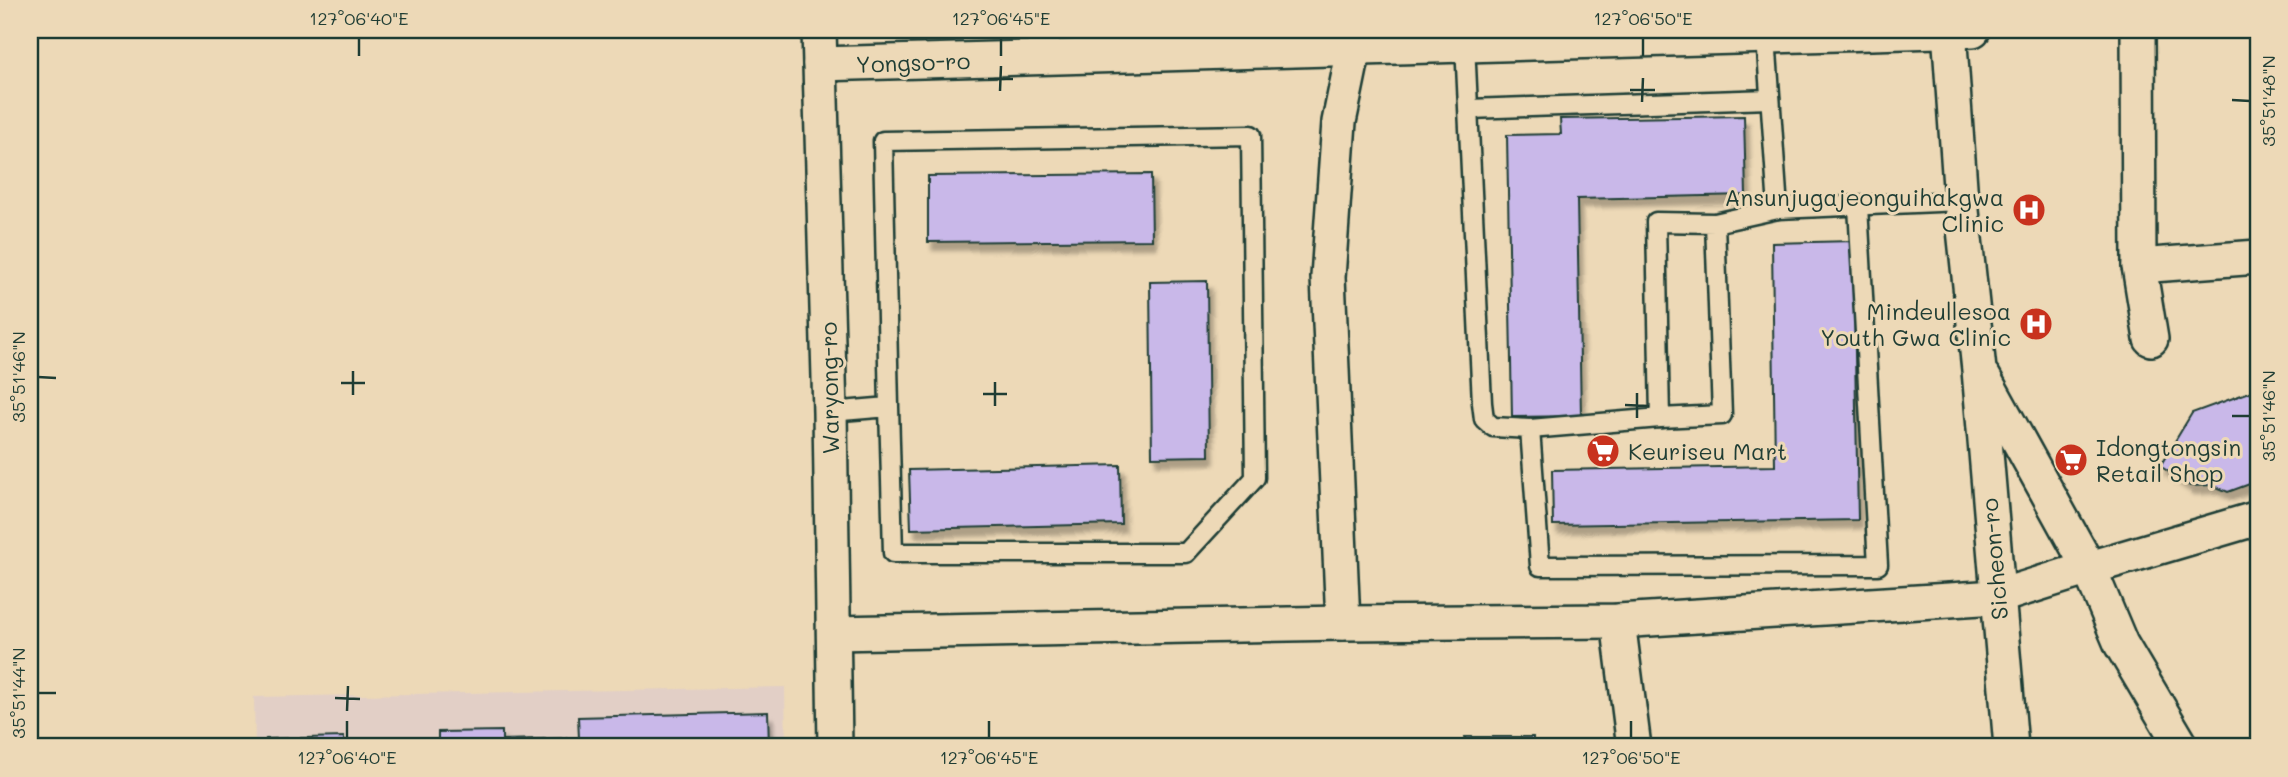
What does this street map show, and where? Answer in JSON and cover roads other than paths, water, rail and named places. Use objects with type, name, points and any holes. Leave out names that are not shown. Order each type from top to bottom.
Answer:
[{"type":"street","name":"Waryong-ro","points":[[819,30],[830,412],[835,747]]},
{"type":"street","name":"Yongso-ro","points":[[820,64],[1354,39],[1465,44],[1957,30]]},
{"type":"street","name":"Sicheon-ro","points":[[1957,30],[1961,201],[1979,370],[2011,747]]},
{"type":"street","points":[[2138,30],[2139,266],[2151,339]]},
{"type":"street","points":[[1343,623],[1328,276],[1339,122],[1354,39]]},
{"type":"street","points":[[2139,266],[2258,257]]},
{"type":"street","name":"Sicheon-ro","points":[[1979,370],[2090,568],[2121,644],[2182,747]]},
{"type":"street","points":[[834,633],[1343,623],[1618,621],[1997,597],[2258,518]]},
{"type":"street","points":[[1618,621],[1634,747]]},
{"type":"lane","points":[[1766,37],[1778,209]]},
{"type":"lane","points":[[1465,44],[1484,419],[1493,426],[1504,429],[1530,429],[1722,415],[1716,223]]},
{"type":"lane","points":[[1469,109],[1770,99]]},
{"type":"lane","points":[[1251,135],[1255,478],[1186,553],[893,553],[889,408],[883,141],[1251,135]]},
{"type":"lane","points":[[1660,418],[1656,222],[1716,223],[1778,209],[1961,201]]},
{"type":"lane","points":[[1530,429],[1540,566],[1878,565],[1858,206]]},
{"type":"lane","points":[[830,412],[889,408]]},
{"type":"place","name":"Ansunjugajeonguihakgwa Clinic","points":[[2029,210]]},
{"type":"place","name":"Mindeullesoa Youth Gwa Clinic","points":[[2036,324]]},
{"type":"place","name":"Keuriseu Mart","points":[[1603,451]]},
{"type":"place","name":"Idongtongsin Retail Shop","points":[[2071,460]]}]
